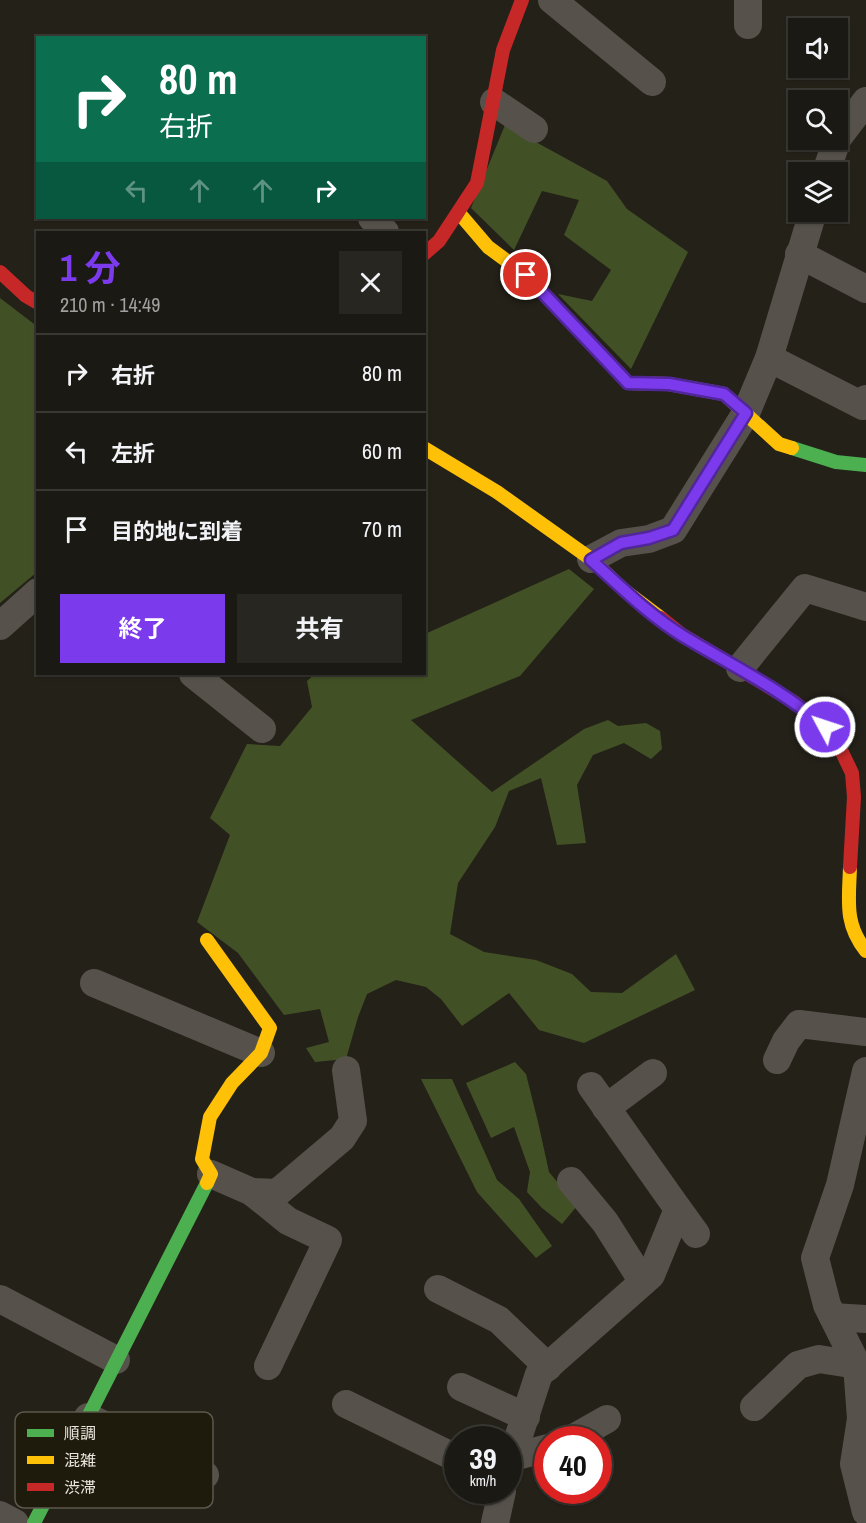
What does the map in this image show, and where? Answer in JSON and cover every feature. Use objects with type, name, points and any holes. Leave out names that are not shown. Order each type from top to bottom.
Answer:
[{"type":"street","points":[[426,252],[439,241],[477,183],[503,50],[522,0]]},
{"type":"street","points":[[552,0],[652,82]]},
{"type":"street","points":[[848,125],[866,101]]},
{"type":"street","points":[[494,102],[534,129]]},
{"type":"street","points":[[459,213],[488,247],[526,275],[628,383],[669,384],[724,394],[779,444],[836,462],[866,465]]},
{"type":"street","points":[[373,219],[384,231]]},
{"type":"street","points":[[591,560],[621,543],[649,538],[673,530],[746,413],[769,358],[810,222]]},
{"type":"street","points":[[799,254],[866,289]]},
{"type":"street","points":[[0,272],[26,296],[36,302]]},
{"type":"street","points":[[769,358],[863,406],[866,399]]},
{"type":"street","points":[[426,449],[497,492],[591,560],[624,590],[681,634],[794,702],[825,727],[840,748],[852,773],[854,797],[848,914],[856,939],[866,951]]},
{"type":"street","points":[[740,668],[805,588],[866,607]]},
{"type":"street","points":[[0,626],[36,594]]},
{"type":"street","points":[[194,675],[262,729]]},
{"type":"street","points":[[207,940],[270,1028],[261,1053],[232,1083],[210,1117],[202,1159],[211,1174],[252,1192],[288,1221],[328,1240],[268,1365]]},
{"type":"street","points":[[94,983],[261,1053]]},
{"type":"street","points":[[777,1060],[786,1041],[799,1024],[866,1032]]},
{"type":"street","points":[[252,1192],[277,1192],[342,1138],[353,1121],[346,1070]]},
{"type":"street","points":[[866,1071],[840,1185],[815,1258],[827,1305],[857,1365],[861,1419],[854,1464],[866,1512]]},
{"type":"street","points":[[653,1072],[599,1097],[696,1234]]},
{"type":"street","points":[[90,1412],[211,1174]]},
{"type":"street","points":[[571,1181],[605,1222],[643,1282]]},
{"type":"street","points":[[522,1429],[540,1374],[651,1275],[678,1209]]},
{"type":"street","points":[[438,1289],[499,1320],[548,1367]]},
{"type":"street","points":[[0,1299],[116,1360]]},
{"type":"street","points":[[833,1317],[866,1319]]},
{"type":"street","points":[[754,1407],[798,1365],[819,1359],[857,1365]]},
{"type":"street","points":[[461,1387],[526,1417]]},
{"type":"street","points":[[346,1404],[444,1452]]},
{"type":"street","points":[[595,1426],[607,1419]]},
{"type":"street","points":[[495,1523],[499,1504]]},
{"type":"street","points":[[34,1523],[42,1508]]},
{"type":"street","points":[[0,1515],[15,1523]]},
{"type":"green space","points":[[505,125],[607,181],[627,209],[688,252],[631,369],[558,294],[592,301],[611,270],[564,235],[579,200],[542,191],[514,250],[471,208]]},
{"type":"green space","points":[[0,298],[36,325],[36,573],[0,603]]},
{"type":"green space","points":[[569,569],[594,589],[520,676],[411,720],[492,792],[584,729],[608,720],[618,726],[646,723],[660,731],[662,749],[651,759],[624,743],[593,755],[577,785],[586,843],[557,845],[541,778],[509,791],[495,827],[458,883],[450,934],[484,952],[536,960],[572,974],[591,992],[622,993],[676,954],[695,990],[584,1043],[539,1030],[509,993],[462,1026],[441,999],[426,987],[396,980],[367,994],[346,1059],[315,1062],[306,1048],[329,1042],[320,1009],[284,1015],[238,953],[197,922],[230,835],[210,818],[247,744],[280,746],[312,707],[307,681],[314,675],[426,675],[426,634]]},
{"type":"green space","points":[[515,1062],[526,1074],[549,1172],[577,1206],[562,1224],[527,1192],[530,1172],[514,1127],[491,1138],[466,1083]]},
{"type":"green space","points":[[421,1079],[452,1079],[497,1180],[519,1199],[552,1246],[536,1258],[477,1192]]},
{"type":"traffic: fast","points":[[792,448],[836,462],[866,465]]},
{"type":"traffic: fast","points":[[90,1412],[207,1183]]},
{"type":"traffic: fast","points":[[34,1523],[42,1508]]},
{"type":"traffic: slow","points":[[459,213],[488,247],[526,275],[628,383],[669,384],[724,394],[779,444],[792,448]]},
{"type":"traffic: slow","points":[[426,449],[497,492],[591,559],[624,590],[661,618]]},
{"type":"traffic: slow","points":[[850,867],[849,911],[854,931],[866,951]]},
{"type":"traffic: slow","points":[[207,940],[270,1028],[261,1053],[232,1083],[210,1117],[202,1159],[211,1174],[207,1183]]},
{"type":"traffic: jam","points":[[426,252],[439,241],[477,183],[503,50],[522,0]]},
{"type":"traffic: jam","points":[[0,272],[26,296],[36,302]]},
{"type":"traffic: jam","points":[[661,618],[681,634],[794,702],[825,727],[840,748],[852,773],[854,797],[850,867]]},
{"type":"route","points":[[526,275],[628,383],[669,384],[724,394],[746,413],[673,530],[649,538],[621,543],[591,560],[624,590],[681,634],[794,702],[825,727]]}]
